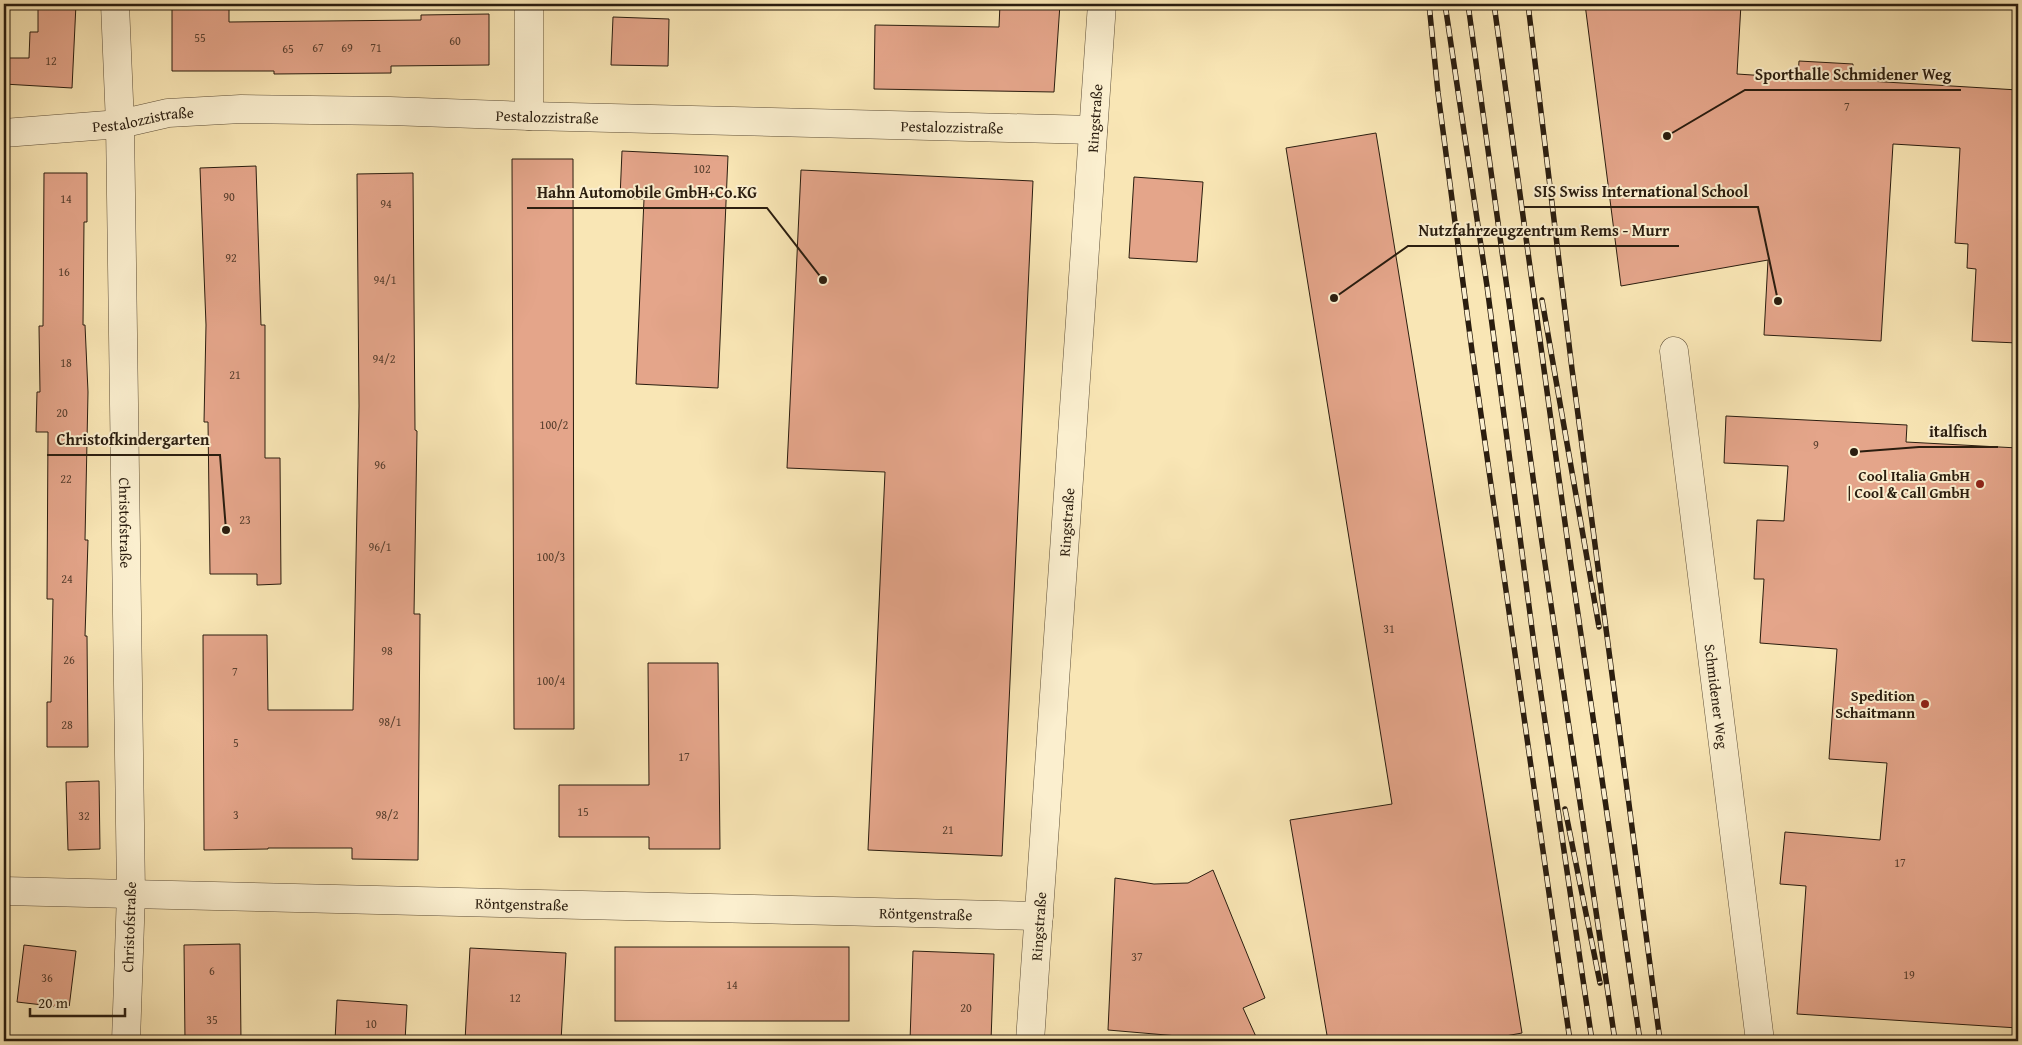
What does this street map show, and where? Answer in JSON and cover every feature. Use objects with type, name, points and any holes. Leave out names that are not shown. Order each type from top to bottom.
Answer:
[{"type":"street","name":"Christofstraße","points":[[115,4],[120,124],[131,893],[126,1041]]},
{"type":"street","points":[[529,4],[529,116]]},
{"type":"street","name":"Ringstraße","points":[[1030,1041],[1102,4]]},
{"type":"street","name":"Pestalozzistraße","points":[[4,133],[120,124],[168,113],[241,110],[390,111],[1094,130]]},
{"type":"street","name":"Schmidener Weg","points":[[1674,351],[1760,1041]]},
{"type":"street","name":"Röntgenstraße","points":[[4,891],[1039,916]]},
{"type":"building","points":[[38,4],[76,4],[72,88],[4,84],[4,58],[29,58],[30,32],[38,32]]},
{"type":"building","points":[[172,4],[229,4],[229,22],[421,20],[421,15],[489,14],[489,65],[391,66],[391,73],[274,74],[274,71],[172,71]]},
{"type":"building","points":[[1000,4],[1060,4],[1054,92],[874,89],[875,25],[999,27]]},
{"type":"building","points":[[1585,4],[1741,4],[1737,74],[1798,78],[1799,61],[1853,64],[1852,80],[2018,90],[2018,343],[1972,341],[1976,269],[1967,268],[1968,244],[1955,243],[1960,148],[1893,144],[1881,341],[1764,335],[1768,260],[1621,286]]},
{"type":"building","points":[[613,17],[669,19],[668,66],[611,65]]},
{"type":"building","points":[[1376,133],[1522,1033],[1478,1041],[1328,1041],[1290,820],[1392,804],[1286,148]]},
{"type":"building","points":[[622,151],[728,156],[718,388],[636,384],[644,199],[620,198]]},
{"type":"building","points":[[512,159],[573,159],[574,729],[514,729]]},
{"type":"building","points":[[256,166],[261,325],[265,325],[265,458],[280,458],[281,584],[257,585],[257,574],[210,574],[208,422],[204,422],[206,325],[200,168]]},
{"type":"building","points":[[801,170],[1033,181],[1002,856],[868,850],[885,472],[787,468]]},
{"type":"building","points":[[44,173],[87,173],[87,222],[84,222],[83,325],[85,325],[88,392],[85,540],[88,540],[85,636],[87,636],[88,747],[47,747],[47,702],[51,702],[53,599],[47,599],[48,432],[36,432],[37,392],[40,392],[39,326],[43,326]]},
{"type":"building","points":[[413,173],[415,430],[417,431],[414,614],[420,614],[418,860],[352,859],[352,848],[204,850],[203,635],[267,635],[268,710],[353,710],[359,406],[357,174]]},
{"type":"building","points":[[1134,177],[1203,182],[1197,262],[1129,258]]},
{"type":"building","points":[[1726,416],[1907,425],[1906,442],[2018,448],[2018,1028],[1797,1014],[1806,886],[1780,884],[1785,832],[1880,840],[1887,763],[1829,759],[1837,649],[1760,643],[1764,579],[1754,579],[1757,520],[1784,521],[1788,466],[1724,463]]},
{"type":"building","points":[[648,663],[718,663],[720,849],[649,849],[649,837],[559,837],[559,785],[649,785]]},
{"type":"building","points":[[99,781],[100,849],[68,850],[66,782]]},
{"type":"building","points":[[1213,870],[1265,998],[1243,1008],[1258,1041],[1236,1041],[1108,1030],[1115,878],[1154,884],[1188,883]]},
{"type":"building","points":[[240,944],[241,1041],[185,1041],[184,945]]},
{"type":"building","points":[[24,945],[76,951],[69,1008],[17,1002]]},
{"type":"building","points":[[615,947],[849,947],[849,1021],[615,1021]]},
{"type":"building","points":[[470,948],[566,953],[561,1041],[465,1041]]},
{"type":"building","points":[[913,951],[994,954],[991,1041],[910,1041]]},
{"type":"building","points":[[337,1000],[407,1005],[405,1041],[335,1041]]},
{"type":"railway","points":[[1429,4],[1438,93],[1472,351],[1570,1041]]},
{"type":"railway","points":[[1445,4],[1487,286],[1537,667],[1592,1041]]},
{"type":"railway","points":[[1468,4],[1542,543],[1615,1041]]},
{"type":"railway","points":[[1494,4],[1569,552],[1640,1041]]},
{"type":"railway","points":[[1528,4],[1572,369],[1660,1041]]},
{"type":"railway","points":[[1542,300],[1599,627]]},
{"type":"railway","points":[[1565,809],[1600,983]]},
{"type":"place","name":"Sporthalle Schmidener Weg","points":[[1667,136]]},
{"type":"place","name":"Hahn Automobile GmbH+Co.KG","points":[[823,280]]},
{"type":"place","name":"Nutzfahrzeugzentrum Rems - Murr","points":[[1334,298]]},
{"type":"place","name":"SIS Swiss International School","points":[[1778,301]]},
{"type":"place","name":"italfisch","points":[[1854,452]]},
{"type":"place","name":"Cool Italia GmbH | Cool & Call GmbH","points":[[1980,484]]},
{"type":"place","name":"Christofkindergarten","points":[[226,530]]},
{"type":"place","name":"Spedition Schaitmann","points":[[1925,704]]}]
